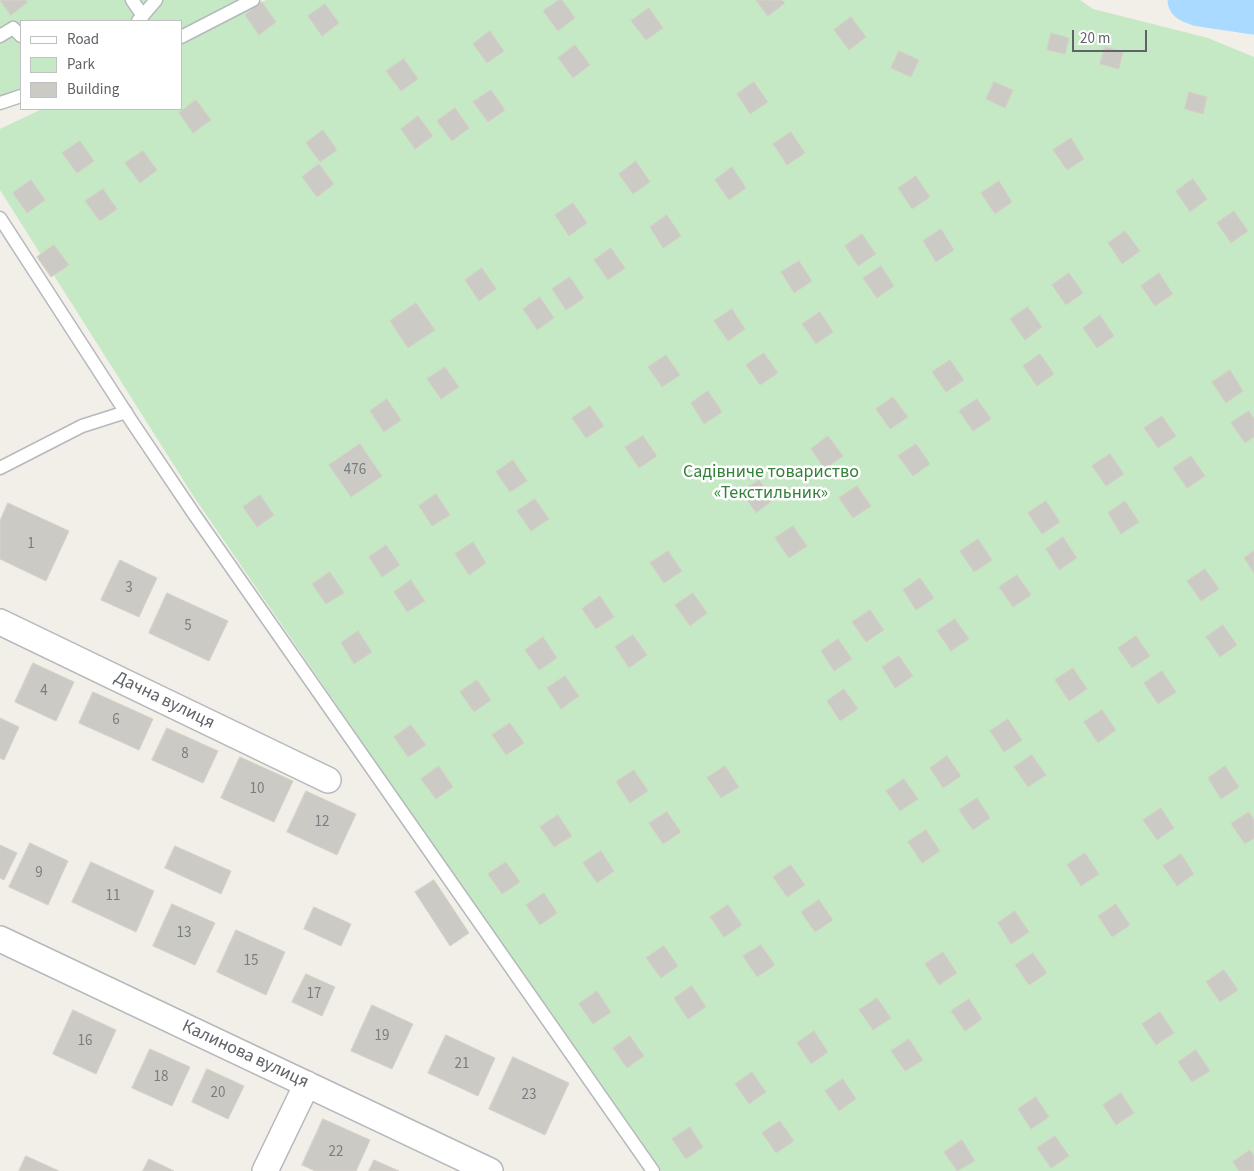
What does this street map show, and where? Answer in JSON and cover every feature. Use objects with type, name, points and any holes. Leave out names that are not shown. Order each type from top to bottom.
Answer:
[{"type":"street","name":"Дачна вулиця","points":[[0,622],[328,780]]},
{"type":"street","name":"Калинова вулиця","points":[[0,939],[490,1171]]},
{"type":"street","points":[[265,1171],[307,1084]]},
{"type":"lane","points":[[132,0],[141,19],[156,0]]},
{"type":"lane","points":[[182,36],[253,0]]},
{"type":"lane","points":[[0,36],[13,28],[20,35]]},
{"type":"lane","points":[[0,103],[20,96]]},
{"type":"lane","points":[[0,218],[126,412],[653,1171]]},
{"type":"lane","points":[[0,468],[82,426],[126,412]]},
{"type":"green space","points":[[0,0],[253,0],[182,36],[182,20],[20,20],[20,96],[0,103]]},
{"type":"green space","name":"Садівниче товариство «Текстильник»","points":[[266,0],[1080,0],[1093,9],[1208,38],[1254,57],[1254,1171],[661,1171],[511,959],[194,497],[0,190],[0,129],[40,110],[182,110],[182,41]]},
{"type":"building","points":[[0,0],[26,0],[28,2],[11,15]]},
{"type":"building","points":[[559,0],[562,0],[575,18],[558,31],[543,11]]},
{"type":"building","points":[[756,0],[782,0],[785,3],[768,16]]},
{"type":"building","points":[[262,2],[276,22],[259,35],[245,15]]},
{"type":"building","points":[[325,4],[339,23],[322,36],[308,16]]},
{"type":"building","points":[[649,8],[663,28],[646,40],[631,21]]},
{"type":"building","points":[[851,17],[866,37],[849,50],[834,30]]},
{"type":"building","points":[[490,31],[504,51],[487,63],[473,44]]},
{"type":"building","points":[[1051,33],[1069,38],[1065,54],[1047,50]]},
{"type":"building","points":[[575,45],[590,65],[573,78],[558,58]]},
{"type":"building","points":[[1105,47],[1123,52],[1119,69],[1100,64]]},
{"type":"building","points":[[899,51],[919,60],[911,77],[891,68]]},
{"type":"building","points":[[404,59],[418,79],[401,91],[386,71]]},
{"type":"building","points":[[754,82],[768,102],[750,114],[737,94]]},
{"type":"building","points":[[994,82],[1013,90],[1005,108],[986,99]]},
{"type":"building","points":[[491,90],[505,110],[488,122],[473,102]]},
{"type":"building","points":[[1189,92],[1207,97],[1203,114],[1185,109]]},
{"type":"building","points":[[196,100],[211,120],[193,133],[179,113]]},
{"type":"building","points":[[455,108],[469,128],[452,141],[437,121]]},
{"type":"building","points":[[418,116],[433,136],[415,149],[401,129]]},
{"type":"building","points":[[323,130],[337,150],[320,162],[306,143]]},
{"type":"building","points":[[791,132],[805,153],[787,165],[773,144]]},
{"type":"building","points":[[1071,138],[1084,159],[1067,170],[1053,150]]},
{"type":"building","points":[[80,141],[94,161],[77,173],[62,153]]},
{"type":"building","points":[[143,151],[157,170],[140,183],[125,163]]},
{"type":"building","points":[[636,161],[650,182],[633,194],[619,174]]},
{"type":"building","points":[[319,164],[334,184],[317,197],[302,177]]},
{"type":"building","points":[[732,167],[746,188],[729,200],[715,180]]},
{"type":"building","points":[[916,176],[930,197],[912,209],[898,188]]},
{"type":"building","points":[[1193,179],[1207,199],[1190,212],[1176,191]]},
{"type":"building","points":[[31,180],[45,200],[27,213],[13,193]]},
{"type":"building","points":[[999,181],[1012,202],[995,214],[981,193]]},
{"type":"building","points":[[103,189],[117,209],[100,221],[85,201]]},
{"type":"building","points":[[573,203],[587,223],[569,236],[555,215]]},
{"type":"building","points":[[1234,211],[1248,231],[1231,243],[1217,223]]},
{"type":"building","points":[[667,215],[681,236],[663,248],[650,227]]},
{"type":"building","points":[[941,229],[954,250],[936,262],[923,241]]},
{"type":"building","points":[[1125,231],[1140,251],[1122,264],[1108,243]]},
{"type":"building","points":[[862,234],[876,254],[858,266],[845,246]]},
{"type":"building","points":[[54,245],[69,265],[51,277],[37,257]]},
{"type":"building","points":[[611,248],[625,268],[608,280],[594,260]]},
{"type":"building","points":[[799,261],[812,281],[794,293],[781,272]]},
{"type":"building","points":[[881,266],[894,286],[877,298],[863,278]]},
{"type":"building","points":[[482,268],[496,289],[479,301],[465,280]]},
{"type":"building","points":[[1069,273],[1083,293],[1066,305],[1052,285]]},
{"type":"building","points":[[1159,273],[1173,294],[1155,306],[1141,286]]},
{"type":"building","points":[[570,277],[584,298],[566,310],[552,289]]},
{"type":"building","points":[[540,297],[554,318],[537,330],[523,309]]},
{"type":"building","points":[[416,303],[435,330],[408,348],[390,321]]},
{"type":"building","points":[[1028,307],[1042,327],[1025,340],[1010,319]]},
{"type":"building","points":[[732,309],[745,329],[728,341],[714,321]]},
{"type":"building","points":[[820,312],[833,332],[816,344],[802,324]]},
{"type":"building","points":[[1100,315],[1114,336],[1097,348],[1083,328]]},
{"type":"building","points":[[764,353],[778,373],[760,385],[746,365]]},
{"type":"building","points":[[1040,354],[1054,374],[1037,386],[1023,366]]},
{"type":"building","points":[[666,355],[680,375],[662,387],[648,367]]},
{"type":"building","points":[[950,360],[964,380],[946,392],[932,372]]},
{"type":"building","points":[[445,367],[459,387],[441,399],[427,379]]},
{"type":"building","points":[[1230,370],[1243,391],[1226,403],[1212,382]]},
{"type":"building","points":[[708,391],[722,412],[704,424],[691,403]]},
{"type":"building","points":[[893,397],[908,417],[890,429],[876,409]]},
{"type":"building","points":[[387,399],[401,420],[384,432],[370,411]]},
{"type":"building","points":[[977,399],[991,419],[973,431],[959,411]]},
{"type":"building","points":[[590,406],[604,426],[586,438],[572,418]]},
{"type":"building","points":[[1249,411],[1254,419],[1254,437],[1245,443],[1231,423]]},
{"type":"building","points":[[1162,416],[1176,436],[1158,448],[1144,428]]},
{"type":"building","points":[[643,436],[657,456],[639,468],[625,447]]},
{"type":"building","points":[[828,436],[843,456],[825,469],[811,449]]},
{"type":"building","points":[[360,444],[382,476],[351,497],[329,465]]},
{"type":"building","points":[[916,444],[930,464],[913,476],[898,456]]},
{"type":"building","points":[[1110,454],[1124,474],[1106,486],[1092,466]]},
{"type":"building","points":[[1191,456],[1205,476],[1187,488],[1173,468]]},
{"type":"building","points":[[513,460],[527,481],[510,492],[496,472]]},
{"type":"building","points":[[759,480],[773,500],[756,513],[742,492]]},
{"type":"building","points":[[857,486],[871,506],[853,518],[839,498]]},
{"type":"building","points":[[436,494],[450,515],[432,526],[419,506]]},
{"type":"building","points":[[260,495],[274,515],[257,527],[243,507]]},
{"type":"building","points":[[535,499],[549,519],[531,531],[517,511]]},
{"type":"building","points":[[1046,501],[1060,522],[1042,534],[1028,513]]},
{"type":"building","points":[[1125,501],[1139,522],[1121,534],[1108,513]]},
{"type":"building","points":[[8,503],[69,531],[46,581],[0,559],[0,521]]},
{"type":"building","points":[[793,526],[807,546],[789,558],[775,538]]},
{"type":"building","points":[[1063,537],[1077,558],[1059,570],[1046,549]]},
{"type":"building","points":[[978,539],[992,560],[974,572],[960,551]]},
{"type":"building","points":[[473,542],[486,563],[469,575],[455,554]]},
{"type":"building","points":[[386,545],[400,565],[382,577],[369,557]]},
{"type":"building","points":[[668,551],[682,571],[664,583],[650,563]]},
{"type":"building","points":[[1254,551],[1254,573],[1244,558]]},
{"type":"building","points":[[120,560],[157,578],[139,617],[101,600]]},
{"type":"building","points":[[1205,569],[1219,589],[1201,601],[1187,581]]},
{"type":"building","points":[[330,572],[344,593],[326,604],[312,584]]},
{"type":"building","points":[[1017,575],[1031,595],[1013,607],[999,587]]},
{"type":"building","points":[[920,578],[934,598],[916,610],[903,590]]},
{"type":"building","points":[[411,580],[425,601],[407,612],[394,592]]},
{"type":"building","points":[[167,593],[228,621],[209,661],[149,633]]},
{"type":"building","points":[[693,593],[707,613],[690,626],[675,605]]},
{"type":"building","points":[[600,596],[614,617],[596,629],[582,609]]},
{"type":"building","points":[[870,610],[884,630],[866,642],[852,622]]},
{"type":"building","points":[[955,619],[969,639],[951,651],[937,631]]},
{"type":"building","points":[[1223,625],[1237,645],[1220,657],[1206,637]]},
{"type":"building","points":[[358,631],[372,652],[354,664],[341,643]]},
{"type":"building","points":[[633,635],[647,655],[629,668],[615,647]]},
{"type":"building","points":[[1136,636],[1150,656],[1132,668],[1118,648]]},
{"type":"building","points":[[543,637],[557,658],[539,670],[525,650]]},
{"type":"building","points":[[838,639],[852,659],[834,671],[821,651]]},
{"type":"building","points":[[899,656],[913,676],[895,688],[882,667]]},
{"type":"building","points":[[33,663],[74,682],[56,721],[15,702]]},
{"type":"building","points":[[1073,668],[1087,689],[1069,701],[1055,680]]},
{"type":"building","points":[[1162,671],[1176,692],[1158,704],[1144,683]]},
{"type":"building","points":[[565,676],[579,696],[561,709],[547,688]]},
{"type":"building","points":[[477,680],[491,700],[474,712],[460,692]]},
{"type":"building","points":[[844,689],[858,709],[840,721],[827,701]]},
{"type":"building","points":[[93,692],[153,719],[139,750],[79,723]]},
{"type":"building","points":[[1102,710],[1116,730],[1098,743],[1084,722]]},
{"type":"building","points":[[0,718],[19,727],[4,760],[0,758]]},
{"type":"building","points":[[1008,719],[1022,740],[1004,752],[990,731]]},
{"type":"building","points":[[510,723],[524,743],[506,755],[492,735]]},
{"type":"building","points":[[411,725],[426,745],[408,757],[394,737]]},
{"type":"building","points":[[167,728],[218,751],[203,783],[152,760]]},
{"type":"building","points":[[1032,755],[1046,775],[1028,787],[1014,767]]},
{"type":"building","points":[[947,756],[961,776],[943,788],[930,768]]},
{"type":"building","points":[[240,757],[293,781],[274,822],[221,798]]},
{"type":"building","points":[[439,766],[453,787],[436,799],[421,779]]},
{"type":"building","points":[[725,766],[739,787],[721,798],[707,778]]},
{"type":"building","points":[[1225,766],[1239,787],[1221,799],[1208,778]]},
{"type":"building","points":[[634,770],[648,791],[630,803],[616,782]]},
{"type":"building","points":[[904,779],[918,799],[900,811],[886,791]]},
{"type":"building","points":[[306,791],[356,814],[337,855],[287,832]]},
{"type":"building","points":[[977,798],[990,818],[973,830],[959,810]]},
{"type":"building","points":[[1161,808],[1174,828],[1157,840],[1143,820]]},
{"type":"building","points":[[667,812],[681,832],[663,844],[649,823]]},
{"type":"building","points":[[1249,812],[1254,820],[1254,838],[1245,844],[1231,824]]},
{"type":"building","points":[[558,815],[572,836],[554,847],[540,827]]},
{"type":"building","points":[[926,830],[940,851],[922,863],[908,842]]},
{"type":"building","points":[[30,843],[68,861],[48,905],[9,887]]},
{"type":"building","points":[[0,845],[17,853],[4,880],[0,878]]},
{"type":"building","points":[[175,846],[231,871],[221,894],[165,868]]},
{"type":"building","points":[[601,851],[614,871],[597,883],[583,863]]},
{"type":"building","points":[[1085,853],[1099,874],[1081,886],[1067,865]]},
{"type":"building","points":[[1181,854],[1194,874],[1177,886],[1163,866]]},
{"type":"building","points":[[91,862],[154,891],[136,932],[72,902]]},
{"type":"building","points":[[506,862],[520,882],[502,894],[488,874]]},
{"type":"building","points":[[791,865],[805,885],[787,897],[773,877]]},
{"type":"building","points":[[434,880],[469,933],[450,946],[415,892]]},
{"type":"building","points":[[544,893],[557,913],[540,925],[526,905]]},
{"type":"building","points":[[819,900],[833,920],[815,932],[801,912]]},
{"type":"building","points":[[172,904],[215,923],[195,965],[153,946]]},
{"type":"building","points":[[1116,904],[1130,925],[1112,937],[1098,916]]},
{"type":"building","points":[[728,905],[742,925],[724,937],[710,917]]},
{"type":"building","points":[[314,907],[351,924],[341,946],[304,929]]},
{"type":"building","points":[[1015,911],[1029,932],[1011,944],[998,923]]},
{"type":"building","points":[[236,930],[285,952],[266,995],[217,972]]},
{"type":"building","points":[[761,945],[775,965],[757,977],[743,956]]},
{"type":"building","points":[[664,946],[678,966],[661,978],[646,958]]},
{"type":"building","points":[[943,952],[957,973],[939,985],[925,964]]},
{"type":"building","points":[[1033,953],[1047,973],[1029,985],[1015,965]]},
{"type":"building","points":[[1224,970],[1238,990],[1220,1002],[1206,982]]},
{"type":"building","points":[[306,974],[335,987],[322,1016],[292,1002]]},
{"type":"building","points":[[692,986],[706,1007],[688,1019],[674,998]]},
{"type":"building","points":[[597,991],[611,1012],[593,1024],[579,1004]]},
{"type":"building","points":[[877,998],[891,1018],[873,1030],[859,1010]]},
{"type":"building","points":[[969,999],[982,1019],[965,1031],[951,1011]]},
{"type":"building","points":[[372,1005],[413,1024],[392,1069],[351,1051]]},
{"type":"building","points":[[73,1010],[116,1030],[96,1074],[53,1054]]},
{"type":"building","points":[[1160,1012],[1174,1033],[1156,1045],[1142,1024]]},
{"type":"building","points":[[814,1031],[828,1052],[811,1064],[797,1043]]},
{"type":"building","points":[[446,1035],[495,1058],[478,1096],[428,1073]]},
{"type":"building","points":[[630,1036],[644,1056],[627,1068],[613,1048]]},
{"type":"building","points":[[909,1039],[923,1060],[905,1071],[891,1051]]},
{"type":"building","points":[[150,1049],[190,1067],[172,1106],[132,1088]]},
{"type":"building","points":[[1196,1050],[1210,1071],[1192,1082],[1178,1062]]},
{"type":"building","points":[[513,1057],[569,1083],[545,1135],[489,1109]]},
{"type":"building","points":[[207,1069],[244,1086],[228,1119],[192,1102]]},
{"type":"building","points":[[752,1072],[766,1092],[749,1104],[735,1084]]},
{"type":"building","points":[[843,1079],[856,1099],[839,1111],[825,1091]]},
{"type":"building","points":[[1121,1093],[1134,1113],[1116,1125],[1103,1105]]},
{"type":"building","points":[[1036,1097],[1049,1117],[1031,1129],[1018,1109]]},
{"type":"building","points":[[323,1119],[370,1140],[356,1171],[315,1171],[302,1165]]},
{"type":"building","points":[[780,1121],[794,1141],[776,1153],[762,1133]]},
{"type":"building","points":[[690,1127],[703,1147],[686,1159],[672,1139]]},
{"type":"building","points":[[1055,1136],[1069,1156],[1051,1168],[1037,1148]]},
{"type":"building","points":[[962,1140],[975,1161],[957,1171],[944,1152]]},
{"type":"building","points":[[1250,1150],[1254,1156],[1254,1171],[1239,1171],[1233,1162]]},
{"type":"building","points":[[26,1156],[59,1171],[19,1171]]},
{"type":"building","points":[[149,1159],[174,1171],[143,1171]]},
{"type":"building","points":[[374,1160],[399,1171],[369,1171]]},
{"type":"waterway","points":[[1190,0],[1200,4],[1254,12]]}]
